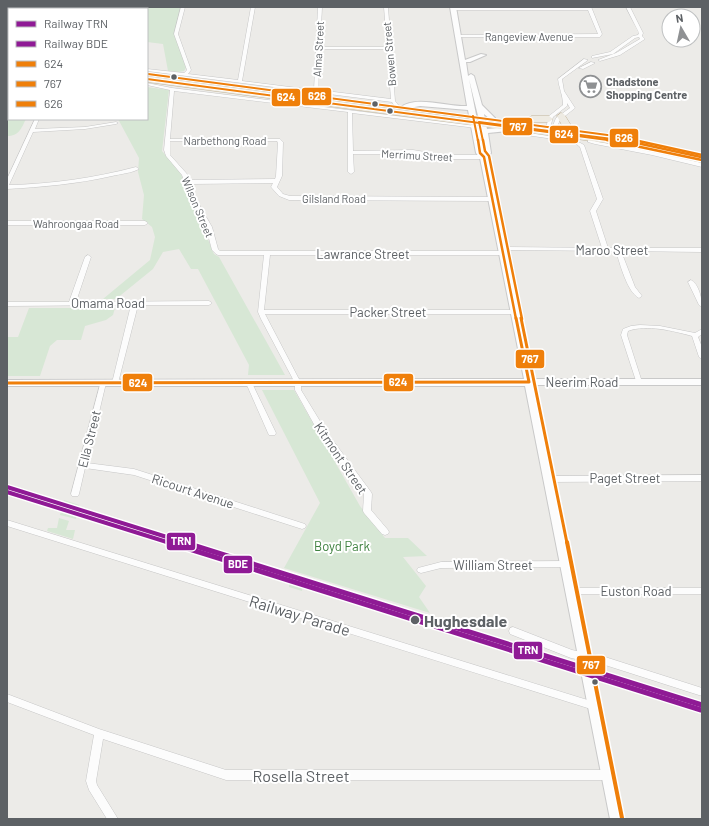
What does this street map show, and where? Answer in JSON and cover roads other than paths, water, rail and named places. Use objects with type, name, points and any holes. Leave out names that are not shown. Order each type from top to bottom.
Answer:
[{"type":"highway","points":[[148,74],[477,121],[522,126],[567,127],[648,140],[702,152]]},
{"type":"highway","points":[[148,79],[398,105],[477,121],[492,118],[522,126],[532,119],[585,141],[653,148],[702,160]]},
{"type":"highway","points":[[562,116],[567,127]]},
{"type":"street","points":[[183,7],[176,34],[189,70],[185,75]]},
{"type":"street","points":[[240,81],[253,7]]},
{"type":"street","name":"Alma Street","points":[[316,91],[320,7]]},
{"type":"street","name":"Bowen Street","points":[[386,7],[389,48],[398,105]]},
{"type":"street","points":[[560,86],[569,75],[593,63],[620,53],[642,40],[640,36],[641,34],[628,7]]},
{"type":"street","points":[[477,121],[478,105],[464,45],[460,38],[454,8],[590,8]]},
{"type":"street","name":"Rangeview Avenue","points":[[460,38],[599,36],[600,34],[590,8]]},
{"type":"street","points":[[550,127],[565,105],[565,98],[559,80],[562,76],[586,60],[588,57],[594,57],[612,52],[634,37],[640,36]]},
{"type":"street","points":[[460,38],[459,45],[477,121],[487,153],[484,157],[491,199],[617,819]]},
{"type":"street","points":[[318,48],[389,48]]},
{"type":"street","points":[[468,61],[483,55]]},
{"type":"street","points":[[594,57],[600,60]]},
{"type":"street","points":[[586,60],[593,63]]},
{"type":"street","points":[[148,70],[240,81],[281,94],[350,111],[477,121]]},
{"type":"street","points":[[148,84],[172,88],[281,94],[316,91],[398,105]]},
{"type":"street","name":"Wilson Street","points":[[172,88],[168,155],[185,175],[193,199],[209,227],[215,250],[224,253]]},
{"type":"street","points":[[550,127],[573,108],[570,102],[565,98]]},
{"type":"street","points":[[478,105],[492,118]]},
{"type":"street","points":[[350,111],[351,172]]},
{"type":"street","points":[[37,120],[7,186],[68,183],[95,179],[136,169]]},
{"type":"street","points":[[32,130],[85,128],[116,123]]},
{"type":"street","points":[[522,126],[523,132],[528,134],[585,141],[652,152],[702,165]]},
{"type":"street","name":"Narbethong Road","points":[[168,140],[278,140],[281,142],[279,176],[275,181]]},
{"type":"street","points":[[585,141],[600,199],[593,211],[606,250]]},
{"type":"street","name":"Merrimu Street","points":[[351,153],[413,152],[443,157],[484,157]]},
{"type":"street","points":[[188,182],[275,181]]},
{"type":"street","name":"Gilsland Road","points":[[275,181],[274,187],[277,192],[284,196],[295,198],[491,199]]},
{"type":"street","name":"Wahroongaa Road","points":[[7,223],[145,223]]},
{"type":"street","points":[[618,250],[632,287],[639,296]]},
{"type":"street","name":"Maroo Street","points":[[502,251],[702,250]]},
{"type":"street","name":"Lawrance Street","points":[[224,253],[267,254],[502,251]]},
{"type":"street","points":[[261,312],[267,254]]},
{"type":"street","points":[[72,303],[88,257]]},
{"type":"street","points":[[692,282],[702,305]]},
{"type":"street","points":[[115,383],[135,303]]},
{"type":"street","name":"Omama Road","points":[[7,304],[210,303]]},
{"type":"street","name":"Packer Street","points":[[261,312],[515,312]]},
{"type":"street","name":"Kitmont Street","points":[[261,312],[298,383],[298,390],[324,433],[368,494],[367,511],[385,532]]},
{"type":"street","points":[[639,382],[624,335],[625,330],[634,327],[668,328],[696,335],[702,331]]},
{"type":"street","points":[[696,335],[702,357]]},
{"type":"street","name":"Neerim Road","points":[[7,383],[702,382]]},
{"type":"street","name":"Ella Street","points":[[75,494],[103,383]]},
{"type":"street","points":[[250,383],[272,433]]},
{"type":"street","name":"Ricourt Avenue","points":[[82,465],[134,472],[302,526]]},
{"type":"street","name":"Paget Street","points":[[548,479],[702,478]]},
{"type":"street","name":"Railway Parade","points":[[7,523],[594,706]]},
{"type":"street","name":"William Street","points":[[421,570],[441,565],[565,564]]},
{"type":"street","name":"Euston Road","points":[[571,591],[702,591]]},
{"type":"street","points":[[513,631],[571,654],[605,661],[702,692]]},
{"type":"street","name":"Rosella Street","points":[[7,698],[99,733],[226,775],[608,775]]},
{"type":"street","points":[[99,733],[91,781],[92,787],[113,819]]},
{"type":"rail line","name":"TRN","points":[[7,487],[702,705]]},
{"type":"rail line","name":"BDE","points":[[7,492],[701,710]]},
{"type":"place","name":"Chadstone Shopping Centre","points":[[591,87]]},
{"type":"place","name":"Hughesdale","points":[[415,620]]},
{"type":"park label","name":"Boyd Park","points":[[342,546]]}]
